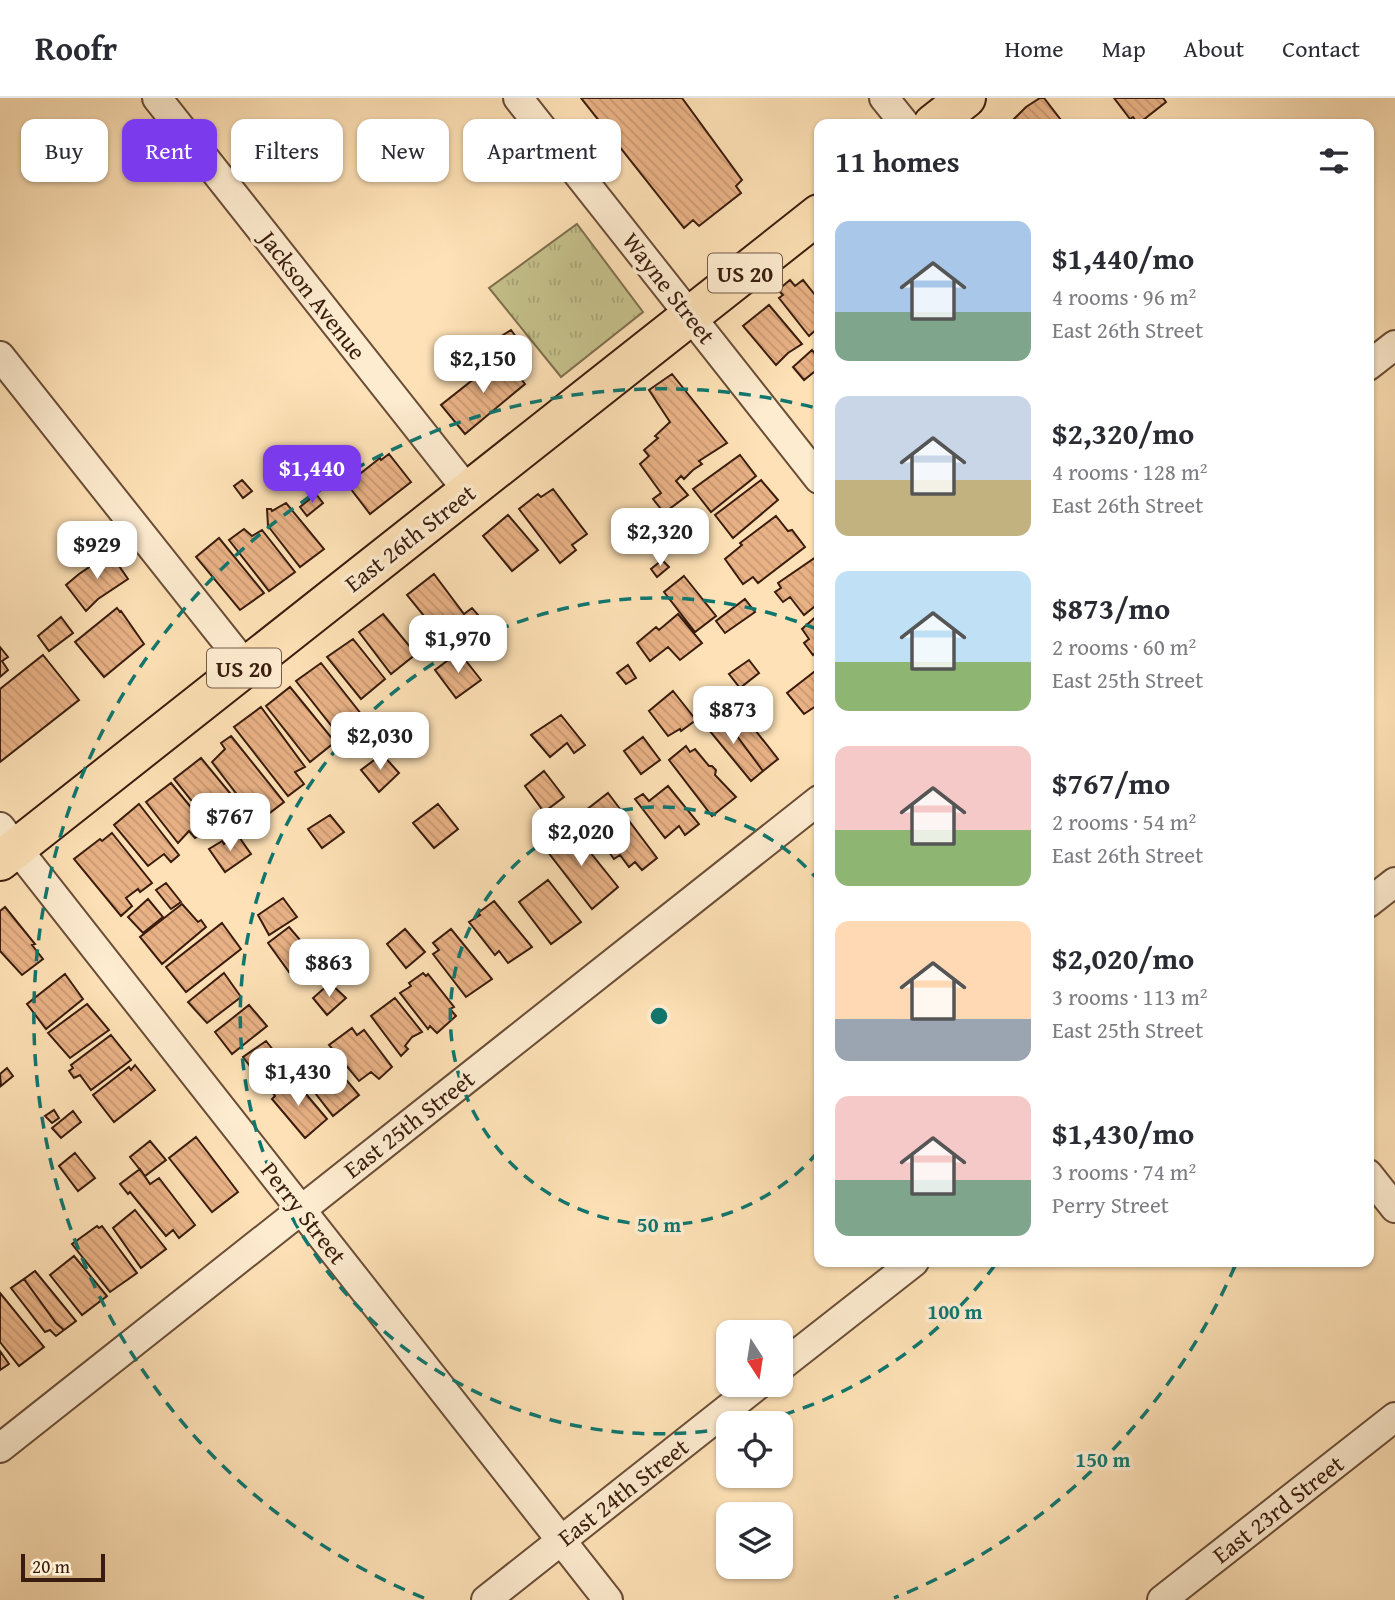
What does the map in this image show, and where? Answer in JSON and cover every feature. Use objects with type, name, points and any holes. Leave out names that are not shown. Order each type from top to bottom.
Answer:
[{"type":"main road","points":[[939,119],[966,98]]},
{"type":"main road","name":"East 26th Street","points":[[5,845],[246,666],[814,218]]},
{"type":"street","name":"Jackson Avenue","points":[[157,98],[468,491]]},
{"type":"street","name":"Wayne Street","points":[[518,98],[814,473]]},
{"type":"street","points":[[884,98],[901,119]]},
{"type":"street","points":[[1374,361],[1395,345]]},
{"type":"street","points":[[0,356],[246,666]]},
{"type":"street","name":"East 25th Street","points":[[0,1448],[814,804]]},
{"type":"street","name":"Perry Street","points":[[5,845],[301,1210],[608,1600]]},
{"type":"street","points":[[1374,898],[1395,882]]},
{"type":"street","points":[[1374,1182],[1395,1208]]},
{"type":"street","points":[[793,1357],[908,1267]]},
{"type":"street","name":"East 24th Street","points":[[486,1600],[743,1397]]},
{"type":"street","name":"East 23rd Street","points":[[1161,1600],[1395,1417]]},
{"type":"green space","points":[[577,224],[643,312],[561,377],[489,288]]},
{"type":"building","points":[[581,98],[682,98],[742,180],[736,186],[741,193],[699,226],[693,220],[684,228],[621,148],[621,119],[598,119]]},
{"type":"building","points":[[1044,98],[1060,119],[1014,119],[1026,107]]},
{"type":"building","points":[[1114,98],[1163,98],[1166,102],[1144,119],[1130,119]]},
{"type":"building","points":[[790,280],[795,286],[803,280],[814,294],[814,332],[809,336],[779,298],[783,295],[778,290]]},
{"type":"building","points":[[769,305],[802,344],[776,365],[743,326]]},
{"type":"building","points":[[511,330],[519,341],[501,355],[492,342]]},
{"type":"building","points":[[812,350],[814,372],[804,380],[793,367]]},
{"type":"building","points":[[503,356],[525,384],[465,434],[441,405]]},
{"type":"building","points":[[672,374],[727,443],[699,461],[702,464],[684,479],[681,476],[676,481],[688,495],[664,513],[653,499],[661,493],[640,464],[649,456],[644,450],[670,422],[649,390]]},
{"type":"building","points":[[389,454],[411,482],[370,514],[347,484]]},
{"type":"building","points":[[740,455],[756,476],[711,512],[693,489]]},
{"type":"building","points":[[242,480],[252,491],[243,498],[234,486]]},
{"type":"building","points":[[761,480],[778,500],[733,538],[715,515]]},
{"type":"building","points":[[553,489],[587,534],[572,545],[576,550],[560,563],[519,509],[538,494],[541,497]]},
{"type":"building","points":[[316,494],[323,503],[307,516],[300,507]]},
{"type":"building","points":[[286,503],[324,549],[300,567],[268,526],[267,509],[272,511]]},
{"type":"building","points":[[508,515],[538,550],[512,571],[483,536]]},
{"type":"building","points":[[776,516],[788,531],[792,530],[805,547],[758,583],[753,577],[743,584],[725,559],[742,545],[740,543]]},
{"type":"building","points":[[244,529],[252,536],[262,530],[295,572],[269,591],[229,540]]},
{"type":"building","points":[[219,538],[264,593],[240,610],[196,557]]},
{"type":"building","points":[[110,553],[128,579],[98,599],[86,611],[66,585]]},
{"type":"building","points":[[814,558],[814,607],[804,615],[790,597],[783,602],[775,592],[781,588],[778,583]]},
{"type":"building","points":[[662,560],[669,567],[657,577],[651,569]]},
{"type":"building","points":[[434,574],[464,614],[472,608],[479,616],[450,637],[443,627],[437,632],[407,595]]},
{"type":"building","points":[[684,576],[716,616],[695,632],[664,592]]},
{"type":"building","points":[[745,599],[755,612],[725,633],[716,621]]},
{"type":"building","points":[[117,608],[144,644],[104,677],[75,642]]},
{"type":"building","points":[[383,614],[416,654],[391,674],[359,632]]},
{"type":"building","points":[[678,614],[702,643],[680,660],[668,647],[650,661],[637,643]]},
{"type":"building","points":[[61,617],[73,633],[49,651],[38,636]]},
{"type":"building","points":[[814,618],[813,655],[804,643],[809,639],[802,629]]},
{"type":"building","points":[[353,639],[385,679],[361,699],[327,657]]},
{"type":"building","points":[[0,647],[8,657],[2,661],[8,670],[0,677]]},
{"type":"building","points":[[459,652],[481,680],[456,698],[435,670]]},
{"type":"building","points":[[43,655],[79,700],[0,762],[0,689]]},
{"type":"building","points":[[749,660],[759,673],[740,688],[729,674]]},
{"type":"building","points":[[321,663],[365,719],[341,738],[296,681]]},
{"type":"building","points":[[628,665],[636,678],[626,684],[617,673]]},
{"type":"building","points":[[814,672],[814,707],[804,714],[787,693]]},
{"type":"building","points":[[290,687],[335,742],[310,762],[266,706]]},
{"type":"building","points":[[673,691],[696,720],[681,731],[680,729],[668,736],[649,711]]},
{"type":"building","points":[[733,702],[778,759],[763,771],[719,712]]},
{"type":"building","points":[[261,707],[305,767],[295,772],[304,784],[288,796],[234,727]]},
{"type":"building","points":[[719,712],[763,771],[751,781],[704,724]]},
{"type":"building","points":[[561,715],[585,745],[574,753],[567,743],[550,757],[531,735]]},
{"type":"building","points":[[231,736],[284,802],[258,822],[212,762],[225,749],[221,743]]},
{"type":"building","points":[[643,737],[660,760],[641,774],[624,751]]},
{"type":"building","points":[[686,746],[690,752],[695,749],[709,766],[716,770],[715,775],[736,797],[712,816],[669,760]]},
{"type":"building","points":[[382,754],[399,773],[379,792],[361,770]]},
{"type":"building","points":[[201,758],[238,806],[229,814],[222,805],[207,820],[174,779]]},
{"type":"building","points":[[544,771],[564,797],[544,812],[525,786]]},
{"type":"building","points":[[171,783],[203,822],[199,824],[205,832],[195,838],[189,831],[178,843],[146,802]]},
{"type":"building","points":[[668,786],[699,824],[685,835],[679,826],[665,838],[635,799],[643,794],[649,801]]},
{"type":"building","points":[[608,793],[657,858],[642,870],[635,862],[629,867],[620,855],[614,859],[581,814]]},
{"type":"building","points":[[139,804],[179,855],[171,862],[164,854],[148,866],[114,825]]},
{"type":"building","points":[[438,804],[458,829],[434,848],[413,823]]},
{"type":"building","points":[[330,815],[344,832],[322,848],[308,829]]},
{"type":"building","points":[[570,827],[618,887],[592,909],[544,847]]},
{"type":"building","points":[[112,833],[152,883],[126,898],[132,906],[121,916],[74,859]]},
{"type":"building","points":[[237,834],[251,854],[225,872],[209,849],[222,841],[224,844]]},
{"type":"building","points":[[548,880],[581,922],[551,944],[519,902]]},
{"type":"building","points":[[166,883],[181,902],[171,909],[156,890]]},
{"type":"building","points":[[283,898],[297,917],[269,935],[258,915]]},
{"type":"building","points":[[148,899],[163,917],[143,933],[128,917]]},
{"type":"building","points":[[494,901],[532,947],[508,963],[499,951],[495,955],[469,922]]},
{"type":"building","points":[[182,904],[206,927],[162,964],[140,937]]},
{"type":"building","points":[[5,907],[35,944],[32,945],[43,959],[22,975],[0,951],[0,911]]},
{"type":"building","points":[[222,923],[241,949],[186,992],[166,967]]},
{"type":"building","points":[[289,927],[312,954],[289,972],[268,943]]},
{"type":"building","points":[[405,929],[425,952],[406,968],[387,944]]},
{"type":"building","points":[[451,929],[492,979],[466,997],[433,954],[439,950],[433,943]]},
{"type":"building","points":[[224,973],[241,997],[207,1023],[188,1002]]},
{"type":"building","points":[[423,973],[426,976],[428,974],[454,1007],[450,1009],[456,1016],[437,1033],[430,1026],[428,1029],[400,993]]},
{"type":"building","points":[[65,974],[83,999],[46,1029],[27,1004]]},
{"type":"building","points":[[330,983],[346,998],[327,1015],[313,998]]},
{"type":"building","points":[[395,998],[422,1032],[412,1037],[405,1046],[408,1049],[401,1056],[371,1016]]},
{"type":"building","points":[[87,1004],[109,1030],[70,1058],[48,1033]]},
{"type":"building","points":[[249,1005],[267,1026],[232,1054],[215,1032]]},
{"type":"building","points":[[352,1028],[357,1035],[364,1030],[392,1067],[379,1079],[371,1072],[359,1081],[329,1045]]},
{"type":"building","points":[[111,1035],[131,1060],[91,1090],[80,1075],[74,1078],[69,1071],[73,1068],[71,1065]]},
{"type":"building","points":[[266,1041],[282,1061],[259,1078],[243,1057]]},
{"type":"building","points":[[327,1057],[359,1095],[333,1116],[302,1076]]},
{"type":"building","points":[[135,1065],[155,1090],[114,1122],[93,1095]]},
{"type":"building","points":[[7,1068],[13,1076],[1,1086],[0,1074]]},
{"type":"building","points":[[282,1081],[288,1087],[295,1081],[327,1119],[305,1138],[272,1099],[275,1096],[270,1089]]},
{"type":"building","points":[[54,1110],[59,1118],[52,1123],[45,1116]]},
{"type":"building","points":[[73,1111],[81,1122],[61,1138],[52,1128]]},
{"type":"building","points":[[196,1137],[238,1192],[212,1212],[169,1158]]},
{"type":"building","points":[[150,1141],[166,1160],[145,1176],[130,1157]]},
{"type":"building","points":[[75,1153],[95,1178],[78,1191],[59,1166]]},
{"type":"building","points":[[140,1169],[150,1184],[159,1178],[195,1225],[179,1238],[173,1230],[166,1236],[130,1192],[128,1194],[120,1184]]},
{"type":"building","points":[[135,1210],[166,1249],[141,1268],[113,1228]]},
{"type":"building","points":[[97,1226],[102,1226],[137,1273],[110,1292],[72,1244]]},
{"type":"building","points":[[74,1256],[107,1296],[82,1315],[50,1275]]},
{"type":"building","points":[[35,1271],[76,1321],[64,1330],[24,1279]]},
{"type":"building","points":[[24,1279],[64,1330],[56,1336],[50,1330],[45,1332],[11,1288]]},
{"type":"building","points":[[0,1293],[44,1347],[19,1366],[0,1342]]},
{"type":"building","points":[[0,1351],[9,1364],[0,1370]]}]
